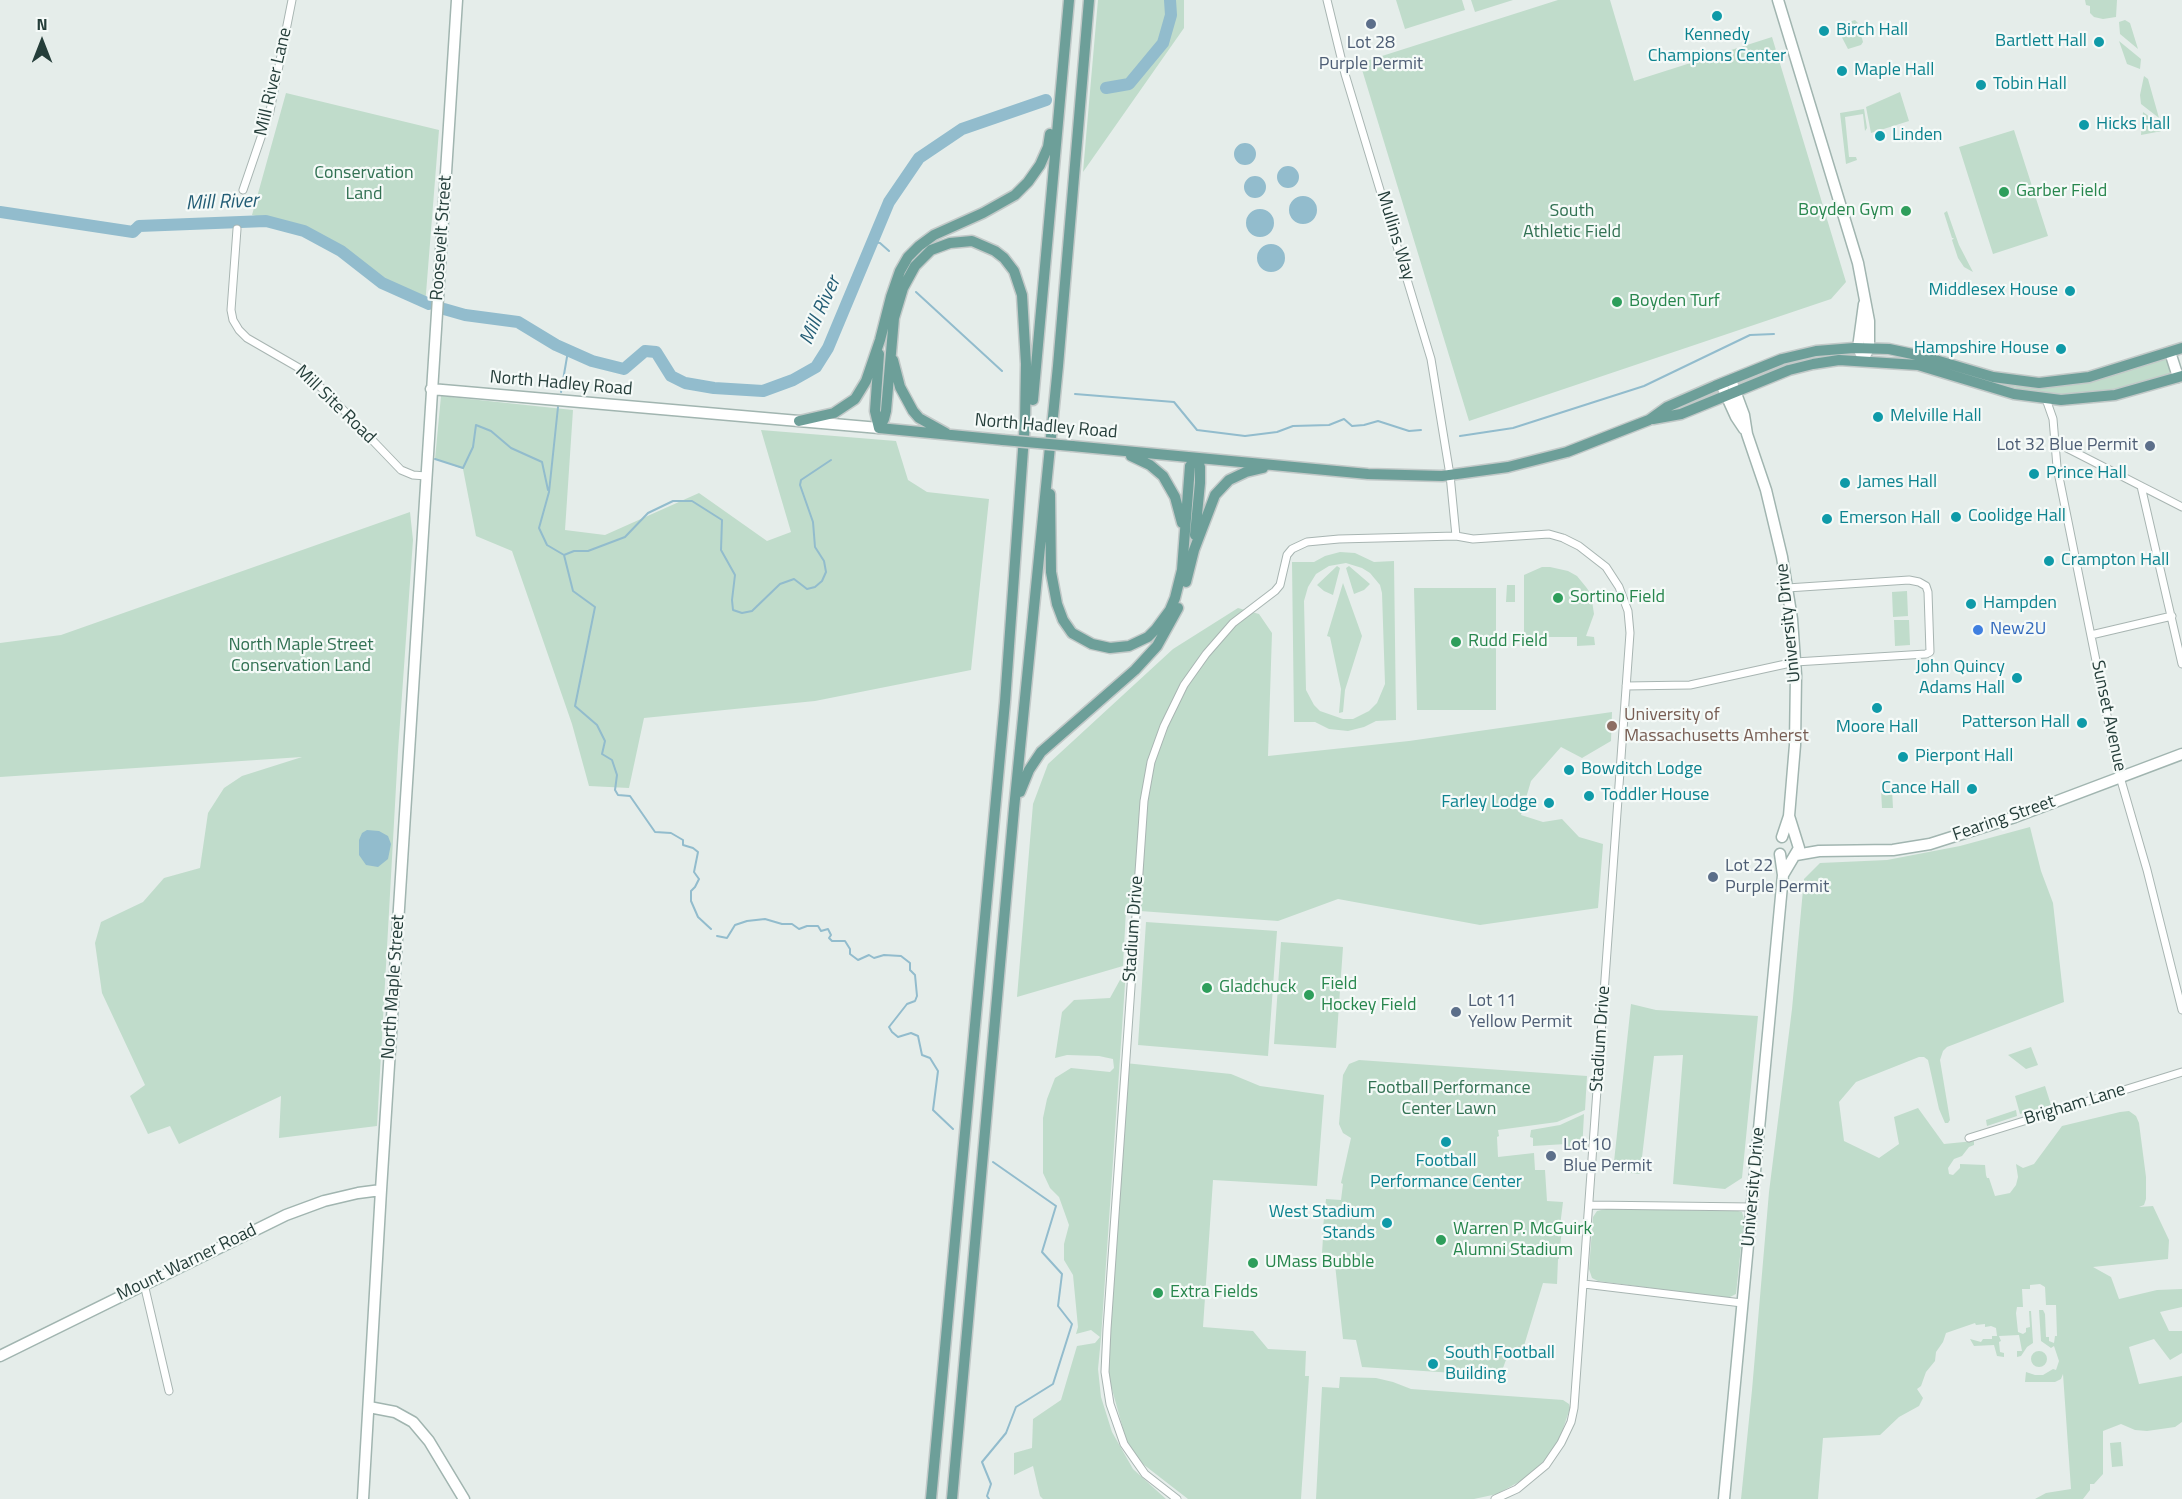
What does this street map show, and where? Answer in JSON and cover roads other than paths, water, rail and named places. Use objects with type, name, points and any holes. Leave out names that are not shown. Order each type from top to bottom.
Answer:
[{"type":"main road","name":"Roosevelt Street","points":[[426,476],[457,0]]},
{"type":"main road","points":[[879,428],[886,411],[887,309],[900,271],[913,251],[934,235],[1010,198],[1028,182],[1040,165],[1048,147],[1069,0]]},
{"type":"main road","points":[[931,1499],[1069,0]]},
{"type":"main road","points":[[952,1499],[1089,0]]},
{"type":"main road","points":[[1778,0],[1858,263],[1864,300],[1860,321],[1864,348],[1863,360]]},
{"type":"main road","points":[[799,421],[834,413],[855,399],[863,388],[885,340],[906,282],[918,261],[935,248],[954,242],[977,242],[1000,254],[1014,271],[1019,282],[1023,302],[1027,379],[1013,598]]},
{"type":"main road","points":[[885,340],[897,380],[908,404],[919,418],[949,435]]},
{"type":"main road","points":[[1864,348],[1912,353],[1993,377],[2039,383],[2089,377],[2179,350],[2180,376],[2115,395],[2061,400],[2003,391],[1927,367],[1863,360],[1839,360],[1805,366],[1729,387],[1793,356],[1829,350],[1864,348]]},
{"type":"main road","name":"North Hadley Road","points":[[431,389],[879,428],[1274,466],[1388,475],[1450,475],[1479,472],[1538,460],[1599,440],[1649,420],[1667,407],[1729,387]]},
{"type":"main road","name":"University Drive","points":[[1724,1499],[1783,875],[1777,846],[1789,816],[1795,745],[1795,662],[1788,588],[1766,490],[1747,434],[1736,417],[1729,387]]},
{"type":"main road","points":[[1121,451],[1150,465],[1166,481],[1179,508],[1189,549]]},
{"type":"main road","points":[[1048,456],[1053,587],[1057,604],[1063,620],[1078,638],[1098,646],[1119,648],[1138,643],[1148,637],[1163,621],[1172,604],[1189,549],[1221,487],[1241,473],[1274,466]]},
{"type":"main road","points":[[1014,809],[1024,780],[1041,752],[1126,679],[1157,646],[1179,605],[1189,549],[1190,466],[1197,458]]},
{"type":"main road","name":"North Maple Street","points":[[363,1499],[426,476]]},
{"type":"main road","name":"Fearing Street","points":[[1795,855],[1819,851],[1893,850],[1930,844],[2015,817],[2182,754]]},
{"type":"main road","name":"University Drive","points":[[1783,875],[1799,848],[1789,816]]},
{"type":"main road","points":[[1782,837],[1789,835],[1797,839]]},
{"type":"main road","name":"Fearing Street","points":[[1797,839],[1819,851]]},
{"type":"main road","points":[[1780,854],[1785,857],[1795,855]]},
{"type":"main road","name":"Mount Warner Road","points":[[0,1356],[258,1228],[311,1205],[342,1196],[381,1190]]},
{"type":"main road","points":[[369,1407],[396,1412],[414,1422],[429,1441],[464,1499]]},
{"type":"street","name":"Mill River Lane","points":[[243,190],[272,102],[292,0]]},
{"type":"street","name":"Mullins Way","points":[[1327,0],[1345,74],[1431,359],[1450,475]]},
{"type":"street","name":"Mill Site Road","points":[[237,229],[231,310],[233,320],[239,330],[247,338],[299,368],[327,393],[399,468],[407,473],[426,476]]},
{"type":"street","name":"Sunset Avenue","points":[[2046,399],[2053,419],[2056,467],[2121,778],[2150,881],[2182,1010]]},
{"type":"street","name":"Sunset Avenue","points":[[2053,419],[2061,400]]},
{"type":"street","points":[[2053,441],[2182,507]]},
{"type":"street","points":[[1450,475],[1456,536]]},
{"type":"street","points":[[2141,486],[2182,664]]},
{"type":"street","name":"Stadium Drive","points":[[1177,1499],[1151,1480],[1130,1455],[1113,1415],[1106,1372],[1141,832],[1151,762],[1169,714],[1193,671],[1233,623],[1280,585],[1287,555],[1292,549],[1307,542],[1325,540],[1456,536],[1473,539],[1549,534],[1570,541],[1597,558],[1619,586],[1628,611],[1630,633],[1575,1397],[1571,1422],[1557,1451],[1540,1471],[1517,1489],[1495,1499]]},
{"type":"street","points":[[1626,686],[1690,685],[1795,662],[1928,654],[1930,648],[1928,592],[1926,586],[1916,581],[1788,588]]},
{"type":"street","points":[[2091,635],[2172,616]]},
{"type":"street","name":"Brigham Lane","points":[[1969,1138],[2182,1072]]},
{"type":"street","points":[[1589,1205],[1752,1207]]},
{"type":"street","points":[[144,1284],[169,1391]]},
{"type":"street","points":[[1584,1284],[1742,1304]]},
{"type":"water","points":[[1245,143],[1253,146],[1256,154],[1253,162],[1245,165],[1237,162],[1234,154],[1237,146]]},
{"type":"water","points":[[1288,166],[1296,169],[1299,177],[1296,185],[1288,188],[1280,185],[1277,177],[1280,169]]},
{"type":"water","points":[[1255,176],[1263,179],[1266,187],[1263,195],[1255,198],[1247,195],[1244,187],[1247,179]]},
{"type":"water","points":[[1303,196],[1313,200],[1317,210],[1313,220],[1303,224],[1293,220],[1289,210],[1293,200]]},
{"type":"water","points":[[1260,209],[1270,213],[1274,223],[1270,233],[1260,237],[1250,233],[1246,223],[1250,213]]},
{"type":"water","points":[[1271,244],[1281,248],[1285,258],[1281,268],[1271,272],[1261,268],[1257,258],[1261,248]]},
{"type":"water","points":[[367,830],[379,831],[388,836],[391,844],[388,859],[378,867],[366,865],[359,855],[359,840],[362,833]]},
{"type":"waterway","name":"Mill River","points":[[1106,88],[1129,84],[1163,43],[1171,15],[1170,0]]},
{"type":"waterway","name":"Mill River","points":[[444,309],[465,315],[518,322],[556,345],[592,361],[624,369],[645,351],[656,352],[671,376],[685,383],[714,388],[763,391],[793,380],[816,367],[828,348],[889,202],[919,158],[962,129],[1046,100]]},
{"type":"waterway","name":"Mill River","points":[[0,212],[133,232],[139,226],[266,221],[304,231],[341,251],[382,283],[429,304]]},
{"type":"waterway","points":[[873,242],[880,243],[889,251]]},
{"type":"waterway","points":[[916,292],[1002,371]]},
{"type":"waterway","points":[[1460,436],[1513,428],[1644,386],[1750,335],[1774,334]]},
{"type":"waterway","points":[[561,392],[568,351]]},
{"type":"waterway","points":[[1075,394],[1174,402],[1197,430],[1245,436],[1277,432],[1293,426],[1329,425],[1344,419],[1352,426],[1378,421],[1409,431],[1421,430]]},
{"type":"waterway","points":[[558,407],[549,492],[539,528],[547,545],[564,555],[573,591],[595,607],[575,706],[597,725],[605,741],[602,754],[612,760],[617,775],[615,790],[618,795],[630,796],[655,832],[671,833],[683,840],[683,845],[698,852],[694,872],[699,879],[691,891],[691,901],[698,917],[711,929]]},
{"type":"waterway","points":[[435,459],[463,468],[473,447],[476,425],[491,431],[511,448],[542,462],[548,490]]},
{"type":"waterway","points":[[564,555],[574,551],[588,551],[625,537],[648,513],[673,501],[692,501],[722,520],[721,550],[735,575],[733,610],[742,613],[752,611],[780,584],[794,579],[807,589],[815,587],[822,581],[826,572],[824,561],[815,547],[813,522],[800,485],[801,480],[831,460]]},
{"type":"waterway","points":[[717,936],[727,938],[735,925],[765,919],[782,924],[792,924],[799,929],[818,926],[821,931],[828,929],[831,935],[829,938],[832,941],[845,941],[850,954],[858,960],[869,955],[874,958],[884,955],[901,956],[910,963],[910,970],[915,975],[917,996],[915,1001],[907,1004],[889,1027],[898,1037],[911,1033],[918,1036],[922,1055],[930,1058],[938,1071],[933,1110],[953,1129]]},
{"type":"waterway","points":[[989,1499],[987,1496],[991,1484],[982,1462],[1006,1433],[1016,1407],[1053,1384],[1072,1324],[1058,1306],[1062,1274],[1042,1252],[1056,1206],[993,1162]]},
{"type":"place","name":"Kennedy Champions Center","points":[[1717,16]]},
{"type":"place","name":"Lot 28 Purple Permit","points":[[1371,24]]},
{"type":"place","name":"Birch Hall","points":[[1824,31]]},
{"type":"place","name":"Bartlett Hall","points":[[2099,42]]},
{"type":"place","name":"Maple Hall","points":[[1842,71]]},
{"type":"place","name":"Tobin Hall","points":[[1981,85]]},
{"type":"place","name":"Hicks Hall","points":[[2084,125]]},
{"type":"place","name":"Linden","points":[[1880,136]]},
{"type":"place","name":"Garber Field","points":[[2004,192]]},
{"type":"place","name":"Boyden Gym","points":[[1906,211]]},
{"type":"place","name":"Middlesex House","points":[[2070,291]]},
{"type":"place","name":"Boyden Turf","points":[[1617,302]]},
{"type":"place","name":"Hampshire House","points":[[2061,349]]},
{"type":"place","name":"Melville Hall","points":[[1878,417]]},
{"type":"place","name":"Lot 32 Blue Permit","points":[[2150,446]]},
{"type":"place","name":"Prince Hall","points":[[2034,474]]},
{"type":"place","name":"James Hall","points":[[1845,483]]},
{"type":"place","name":"Coolidge Hall","points":[[1956,517]]},
{"type":"place","name":"Emerson Hall","points":[[1827,519]]},
{"type":"place","name":"Crampton Hall","points":[[2049,561]]},
{"type":"place","name":"Sortino Field","points":[[1558,598]]},
{"type":"place","name":"Hampden","points":[[1971,604]]},
{"type":"place","name":"New2U","points":[[1978,630]]},
{"type":"place","name":"Rudd Field","points":[[1456,642]]},
{"type":"place","name":"John Quincy Adams Hall","points":[[2017,678]]},
{"type":"place","name":"Moore Hall","points":[[1877,708]]},
{"type":"place","name":"Patterson Hall","points":[[2082,723]]},
{"type":"place","name":"University of Massachusetts Amherst","points":[[1612,726]]},
{"type":"place","name":"Pierpont Hall","points":[[1903,757]]},
{"type":"place","name":"Bowditch Lodge","points":[[1569,770]]},
{"type":"place","name":"Cance Hall","points":[[1972,789]]},
{"type":"place","name":"Toddler House","points":[[1589,796]]},
{"type":"place","name":"Farley Lodge","points":[[1549,803]]},
{"type":"place","name":"Lot 22 Purple Permit","points":[[1713,877]]},
{"type":"place","name":"Gladchuck","points":[[1207,988]]},
{"type":"place","name":"Field Hockey Field","points":[[1309,995]]},
{"type":"place","name":"Lot 11 Yellow Permit","points":[[1456,1012]]},
{"type":"place","name":"Football Performance Center","points":[[1446,1142]]},
{"type":"place","name":"Lot 10 Blue Permit","points":[[1551,1156]]},
{"type":"place","name":"West Stadium Stands","points":[[1387,1223]]},
{"type":"place","name":"Warren P. McGuirk Alumni Stadium","points":[[1441,1240]]},
{"type":"place","name":"UMass Bubble","points":[[1253,1263]]},
{"type":"place","name":"Extra Fields","points":[[1158,1293]]},
{"type":"place","name":"South Football Building","points":[[1433,1364]]},
{"type":"park label","name":"Conservation Land","points":[[364,184]]},
{"type":"park label","name":"South Athletic Field","points":[[1572,222]]},
{"type":"park label","name":"North Maple Street Conservation Land","points":[[301,656]]},
{"type":"park label","name":"Football Performance Center Lawn","points":[[1449,1099]]}]
